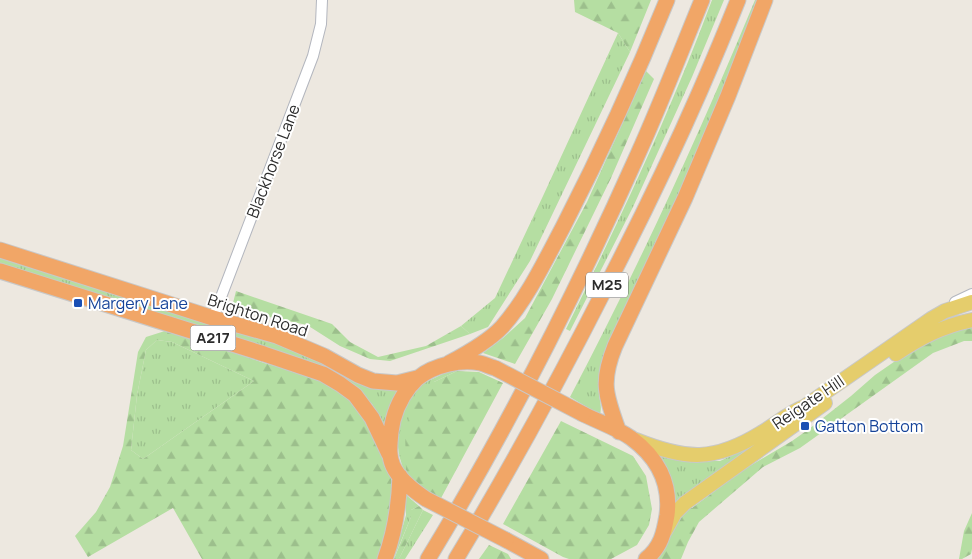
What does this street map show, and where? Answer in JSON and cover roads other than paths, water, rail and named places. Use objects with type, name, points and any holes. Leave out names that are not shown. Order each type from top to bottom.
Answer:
[{"type":"highway","points":[[541,559],[418,494],[400,476],[393,466],[389,454],[394,415],[399,402],[418,378],[449,363],[484,342],[501,328],[515,310],[534,281],[601,152],[667,0]]},
{"type":"highway","name":"M25","points":[[428,559],[463,501],[554,333],[638,154],[702,0]]},
{"type":"highway","name":"M25","points":[[456,559],[484,514],[540,413],[615,270],[666,165],[738,0]]},
{"type":"highway","name":"M25","points":[[625,435],[607,396],[606,374],[609,361],[685,198],[728,96],[765,0]]},
{"type":"highway","name":"Brighton Road","points":[[0,250],[213,318],[277,336],[324,356],[358,376],[373,382],[397,383],[418,378]]},
{"type":"highway","name":"A217","points":[[0,271],[322,374],[355,395],[372,418],[389,454]]},
{"type":"highway","points":[[324,356],[375,372],[395,374],[484,342]]},
{"type":"highway","points":[[449,363],[481,363],[495,368],[625,435],[652,457],[666,485],[667,510],[664,532],[658,545],[646,559]]},
{"type":"highway","points":[[385,559],[397,518],[400,476]]},
{"type":"main road","name":"Reigate Hill","points":[[625,435],[657,449],[680,455],[697,456],[720,453],[736,447],[761,434],[794,411],[804,407],[931,319],[946,311],[972,302]]},
{"type":"main road","name":"Reigate Hill","points":[[664,532],[675,514],[685,503],[838,394],[930,333],[954,324],[972,320]]},
{"type":"street","name":"Blackhorse Lane","points":[[213,318],[314,56],[321,24],[322,0]]},
{"type":"street","points":[[794,411],[796,407],[904,331],[934,312],[972,294]]},
{"type":"place","name":"Margery Lane","points":[[78,303]]},
{"type":"place","name":"Gatton Bottom","points":[[805,426]]}]
